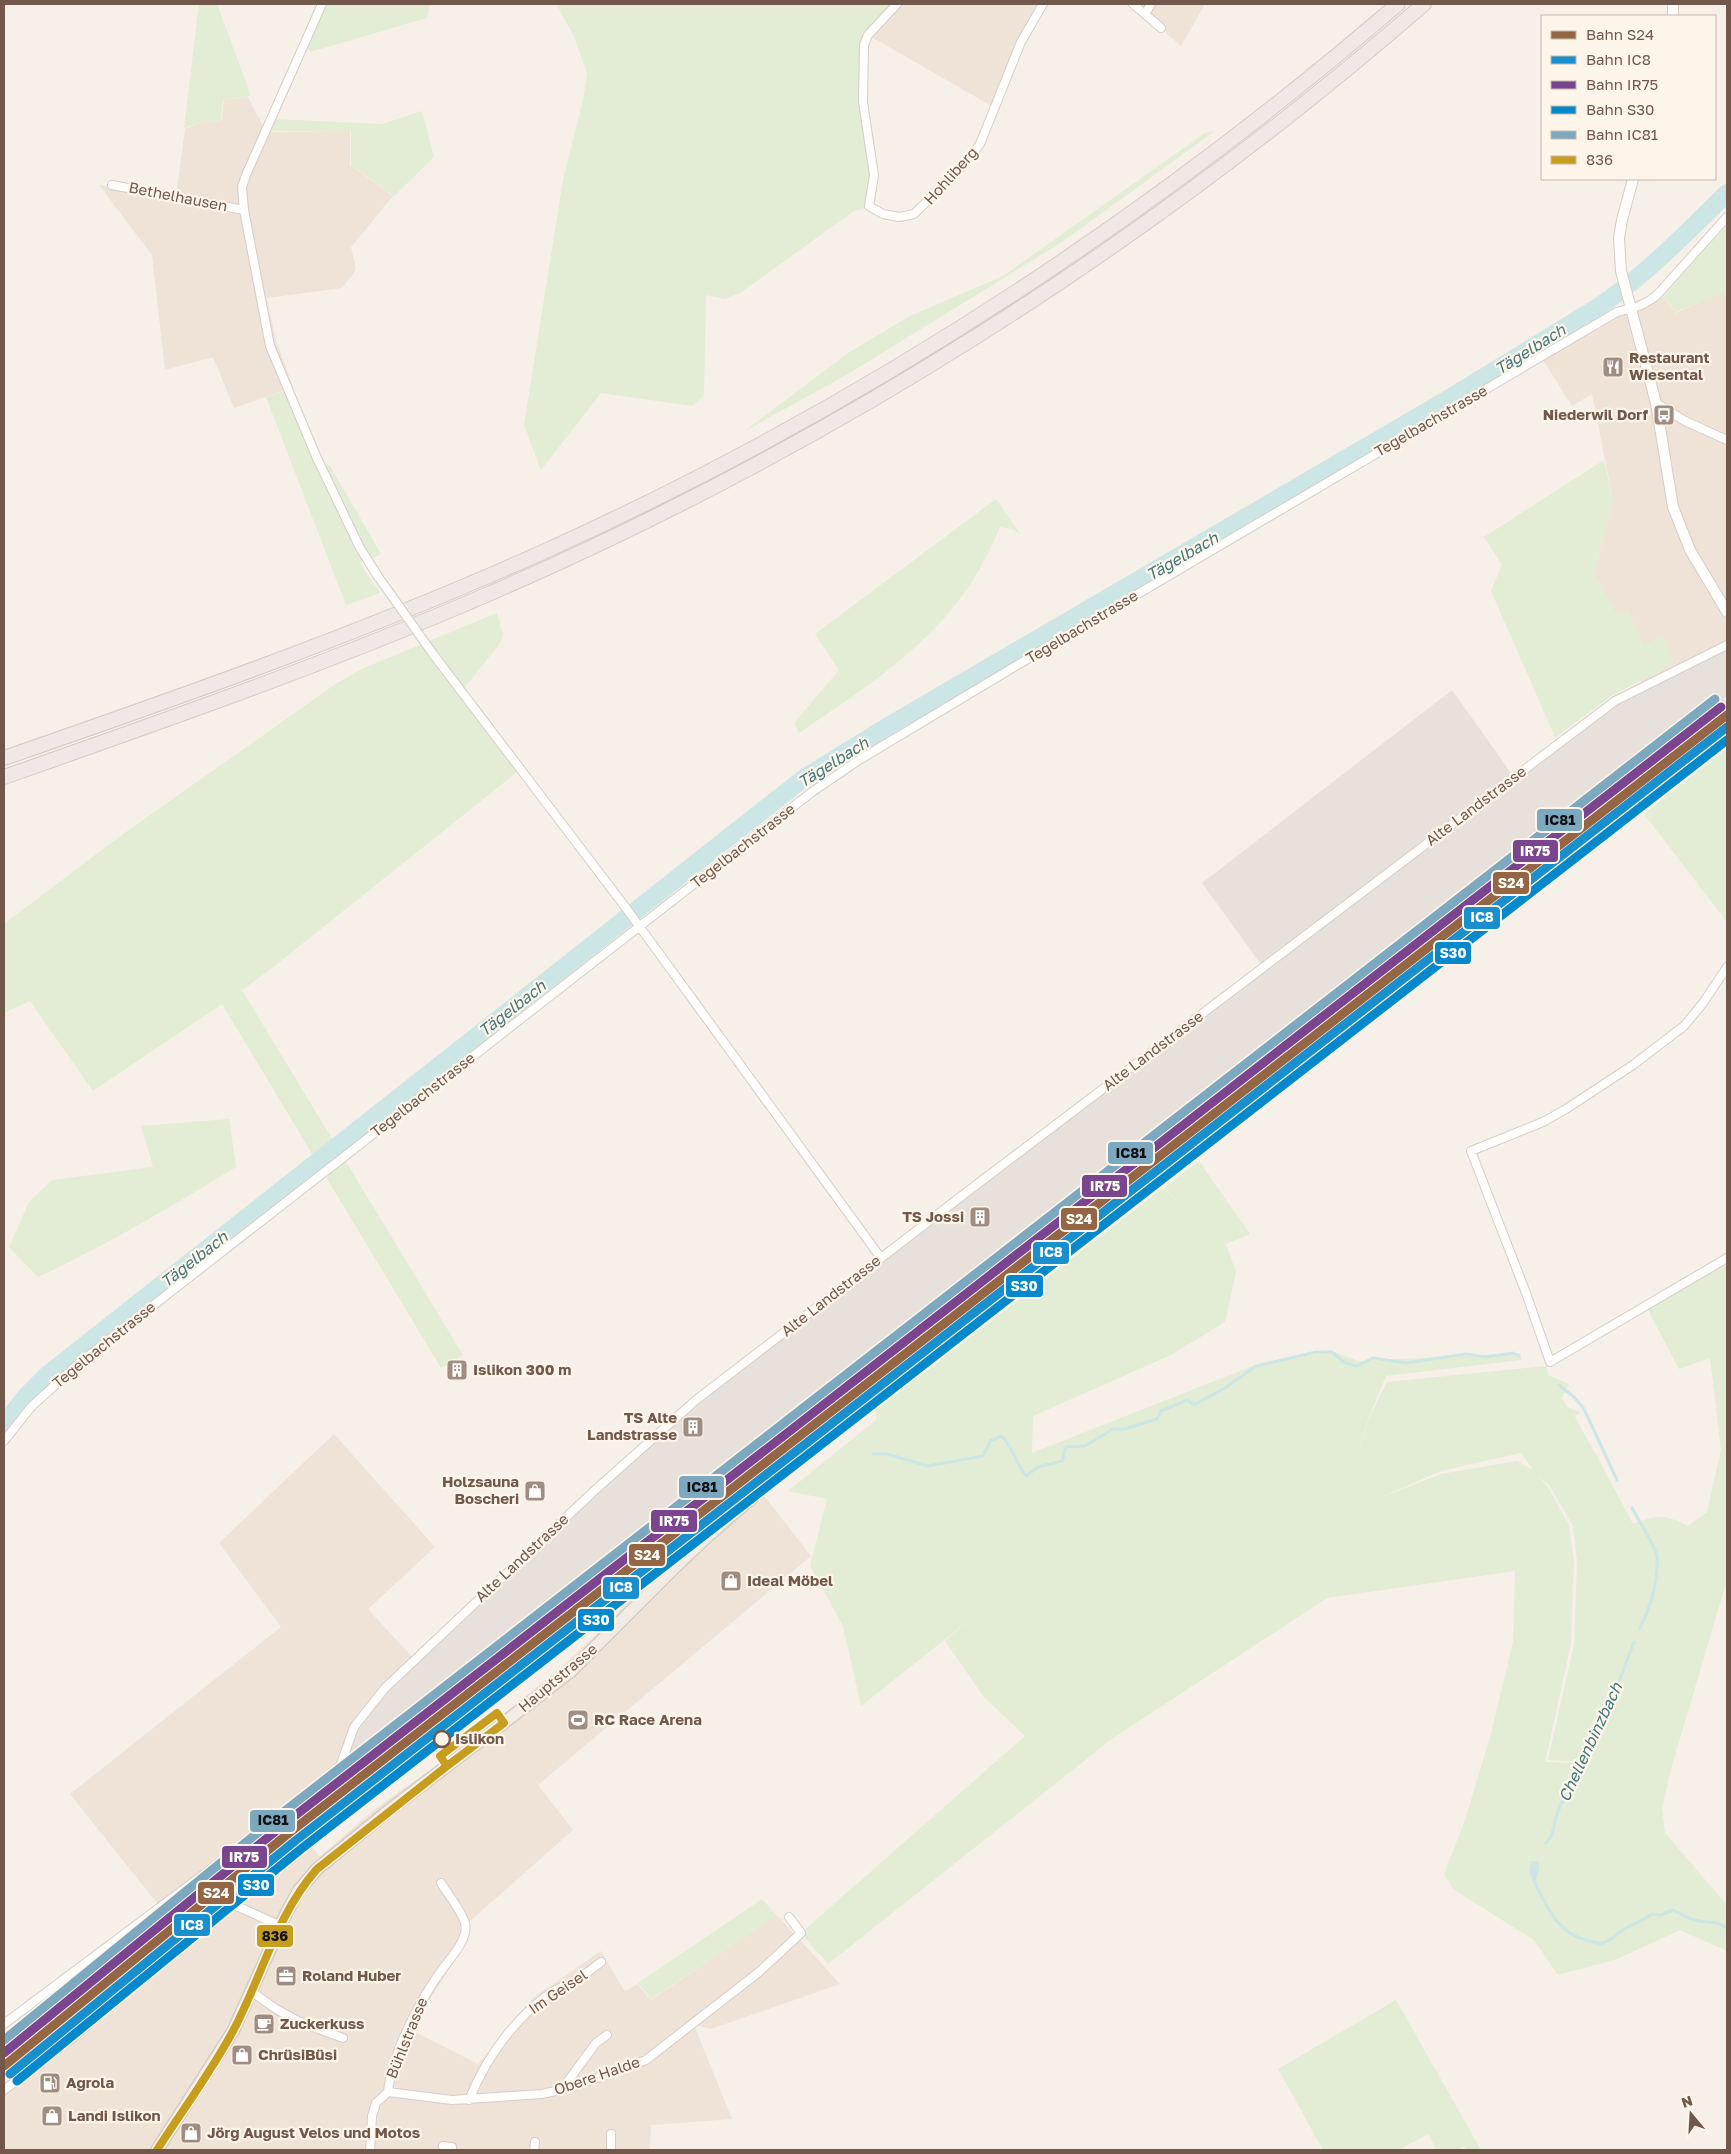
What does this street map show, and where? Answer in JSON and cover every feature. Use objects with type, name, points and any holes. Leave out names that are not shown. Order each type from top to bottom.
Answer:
[{"type":"highway","points":[[4,758],[236,676],[425,603],[590,530],[764,441],[922,350],[1084,246],[1173,183],[1252,123],[1398,4]]},
{"type":"highway","points":[[4,776],[240,693],[425,621],[607,540],[774,456],[947,356],[1102,254],[1264,136],[1424,4]]},
{"type":"main road","name":"Hauptstrasse","points":[[157,2150],[219,2055],[252,1992],[280,1926],[299,1890],[317,1869],[388,1810],[570,1672],[678,1564],[769,1484],[1727,736]]},
{"type":"street","points":[[322,4],[242,187],[244,210],[270,346],[316,456],[360,548],[377,575],[433,654],[626,908],[881,1258]]},
{"type":"street","name":"Hohliberg","points":[[897,4],[868,35],[864,46],[863,102],[874,175],[869,206],[883,214],[899,217],[914,214],[928,203],[962,167],[980,144],[1021,42],[1042,4]]},
{"type":"street","points":[[1133,4],[1161,28]]},
{"type":"street","points":[[1145,14],[1151,4]]},
{"type":"street","points":[[1633,180],[1619,238],[1619,256],[1624,285],[1656,402],[1668,484],[1680,528],[1700,568],[1727,612]]},
{"type":"street","name":"Bethelhausen","points":[[112,185],[244,210]]},
{"type":"street","name":"Tegelbachstrasse","points":[[4,1441],[31,1407],[78,1364],[637,923],[812,792],[859,760],[1617,312],[1647,304],[1727,217]]},
{"type":"street","points":[[1656,402],[1685,421],[1727,440]]},
{"type":"street","name":"Alte Landstrasse","points":[[4,2024],[319,1788],[335,1773],[341,1764],[358,1722],[385,1688],[594,1491],[696,1400],[1614,701],[1727,645]]},
{"type":"street","points":[[1727,967],[1689,1021],[1673,1036],[1633,1065],[1566,1110],[1543,1122],[1471,1151],[1526,1293],[1550,1362],[1727,1258]]},
{"type":"street","name":"Bühlstrasse","points":[[388,2092],[389,2080],[406,2033],[428,1988],[458,1948],[465,1932],[465,1922],[441,1884]]},
{"type":"street","points":[[4,2090],[74,2037],[163,1957],[230,1903],[280,1926]]},
{"type":"street","name":"Obere Halde","points":[[388,2092],[452,2100],[542,2094],[646,2060],[759,1972],[801,1932],[789,1917]]},
{"type":"street","name":"Im Geisel","points":[[469,2100],[477,2081],[494,2051],[525,2014],[551,1993],[576,1981],[601,1962]]},
{"type":"street","points":[[252,1992],[276,2009],[302,2023],[343,2038]]},
{"type":"street","points":[[562,2089],[596,2043],[608,2035]]},
{"type":"street","points":[[370,2150],[372,2116],[376,2104],[388,2092]]},
{"type":"street","points":[[611,2134],[611,2150]]},
{"type":"street","points":[[443,2146],[452,2147],[452,2150]]},
{"type":"shaded area","points":[[897,4],[1043,4],[1021,42],[995,108],[868,35]]},
{"type":"shaded area","points":[[1133,4],[1205,4],[1181,46]]},
{"type":"shaded area","points":[[248,97],[266,132],[350,131],[350,165],[393,196],[351,247],[356,270],[342,288],[267,298],[276,340],[293,387],[234,408],[213,357],[165,370],[152,255],[99,185],[176,197],[185,129],[200,123],[222,120],[224,100]]},
{"type":"shaded area","points":[[1723,292],[1727,297],[1727,645],[1643,686],[1594,573],[1613,500],[1592,394],[1572,406],[1543,360],[1618,315],[1663,297],[1676,313]]},
{"type":"shaded area","points":[[1727,645],[1727,697],[1155,1147],[1138,1146],[982,1265],[719,1471],[723,1477],[487,1660],[485,1658],[350,1767],[335,1773],[354,1727],[385,1688],[696,1400],[1263,967],[1202,883],[1452,690],[1511,773],[1526,768],[1615,701]]},
{"type":"shaded area","points":[[334,1434],[435,1547],[368,1609],[414,1659],[335,1773],[164,1904],[157,1903],[70,1794],[281,1627],[219,1543]]},
{"type":"shaded area","points":[[755,1484],[811,1556],[538,1785],[573,1830],[469,1922],[466,1943],[423,2010],[413,2031],[478,2064],[534,1997],[601,1951],[625,1992],[637,1984],[651,2000],[777,1915],[840,1984],[711,2029],[694,2025],[732,2119],[651,2125],[650,2150],[4,2150],[4,2090],[43,2061],[230,1903],[233,1894],[311,1828],[312,1846],[319,1857],[379,1806],[437,1765],[519,1702],[567,1662],[614,1618],[666,1552]]},
{"type":"green space","points":[[199,4],[217,4],[251,96],[223,100],[221,120],[200,123],[184,128]]},
{"type":"green space","points":[[325,4],[430,4],[427,18],[310,52],[306,45]]},
{"type":"green space","points":[[556,4],[897,4],[868,35],[863,102],[874,175],[869,206],[854,211],[740,293],[725,299],[706,295],[704,395],[693,406],[601,393],[541,470],[524,425],[563,180],[584,96],[587,73],[573,34]]},
{"type":"green space","points":[[422,111],[434,157],[394,196],[351,165],[351,131],[268,131],[274,119],[382,124]]},
{"type":"green space","points":[[1215,131],[1062,242],[848,374],[743,432],[848,353],[910,316],[1003,276],[1205,133]]},
{"type":"green space","points":[[1727,225],[1727,298],[1723,293],[1676,312],[1663,296]]},
{"type":"green space","points":[[285,391],[313,457],[330,466],[381,554],[360,563],[380,593],[346,605],[266,397]]},
{"type":"green space","points":[[1604,460],[1613,500],[1594,572],[1617,615],[1628,610],[1644,645],[1663,635],[1674,663],[1613,695],[1555,737],[1491,591],[1502,565],[1484,537]]},
{"type":"green space","points":[[996,499],[1020,534],[1012,529],[1000,527],[987,555],[970,584],[951,610],[929,634],[880,677],[799,733],[794,723],[839,670],[815,634]]},
{"type":"green space","points":[[497,613],[503,634],[501,642],[462,691],[521,769],[242,990],[463,1355],[441,1368],[222,1004],[93,1091],[30,1001],[4,1013],[4,924],[119,837],[337,683],[364,668]]},
{"type":"green space","points":[[1727,748],[1727,922],[1644,814]]},
{"type":"green space","points":[[229,1119],[236,1167],[163,1211],[89,1252],[38,1277],[9,1247],[29,1202],[52,1180],[153,1167],[141,1126]]},
{"type":"green space","points":[[1199,1161],[1250,1234],[1226,1244],[1236,1272],[1225,1322],[1171,1355],[1033,1416],[1032,1453],[1255,1365],[1332,1351],[1358,1361],[1520,1353],[1521,1360],[1386,1376],[1369,1417],[1354,1466],[1370,1416],[1387,1382],[1547,1366],[1548,1375],[1569,1384],[1562,1398],[1567,1407],[1580,1412],[1575,1417],[1633,1524],[1661,1517],[1673,1519],[1688,1526],[1707,1512],[1721,1450],[1710,1358],[1679,1369],[1647,1308],[1727,1261],[1727,1580],[1672,1765],[1662,1808],[1665,1833],[1727,1905],[1727,1951],[1680,1930],[1617,1959],[1558,1975],[1534,1940],[1453,1889],[1444,1874],[1464,1823],[1491,1734],[1513,1642],[1515,1571],[1327,1598],[1113,1738],[828,1964],[801,1933],[1025,1736],[984,1697],[945,1641],[972,1618],[861,1706],[843,1626],[810,1566],[827,1499],[788,1491],[876,1420],[876,1410],[1163,1188],[1185,1210],[1164,1188]],"holes":[[[1521,1453],[1533,1470],[1517,1461],[1441,1474],[1377,1499],[1441,1471]],[[1538,1476],[1549,1485],[1573,1526],[1577,1562],[1574,1644],[1548,1760],[1579,1762],[1603,1692],[1580,1763],[1545,1762],[1571,1644],[1574,1562],[1569,1525],[1548,1487]]]},
{"type":"green space","points":[[762,1899],[777,1916],[651,1999],[638,1983]]},
{"type":"green space","points":[[1396,2000],[1481,2150],[1466,2150],[1464,2146],[1457,2150],[1437,2150],[1428,2134],[1399,2150],[1323,2150],[1278,2069]]},
{"type":"water","points":[[1532,1861],[1538,1861],[1539,1867],[1534,1881],[1530,1874]]},
{"type":"waterway","name":"Tägelbach","points":[[4,1424],[27,1395],[47,1375],[804,778],[890,725],[1443,402],[1595,309],[1647,269],[1727,193]]},
{"type":"waterway","name":"Chellenbinzbach","points":[[873,1454],[887,1454],[928,1466],[983,1456],[990,1441],[1002,1436],[1026,1476],[1038,1467],[1062,1461],[1066,1447],[1085,1446],[1113,1429],[1125,1429],[1157,1419],[1161,1411],[1187,1400],[1194,1405],[1225,1388],[1256,1366],[1316,1352],[1332,1352],[1345,1363],[1357,1366],[1373,1358],[1406,1363],[1466,1354],[1486,1357],[1513,1353],[1519,1356]]},
{"type":"waterway","name":"Chellenbinzbach","points":[[1559,1385],[1575,1398],[1584,1409],[1617,1480]]},
{"type":"waterway","name":"Chellenbinzbach","points":[[1632,1508],[1650,1539],[1657,1556],[1657,1575],[1653,1594],[1640,1628]]},
{"type":"waterway","name":"Chellenbinzbach","points":[[1546,1843],[1552,1835],[1557,1813],[1612,1700],[1634,1642]]},
{"type":"waterway","name":"Chellenbinzbach","points":[[1535,1877],[1534,1881],[1543,1900],[1554,1917],[1567,1931],[1586,1940],[1600,1943],[1606,1942],[1652,1914],[1661,1915],[1673,1910],[1686,1917],[1716,1923],[1727,1928]]},
{"type":"railway","points":[[670,1513],[819,1407],[1727,698]]},
{"type":"railway","points":[[766,1454],[791,1434]]},
{"type":"rail line","name":"IC81","points":[[4,2040],[277,1817],[1715,699]]},
{"type":"rail line","name":"IR75","points":[[4,2053],[283,1825],[1721,707]]},
{"type":"rail line","name":"S24","points":[[4,2066],[289,1833],[1727,715]]},
{"type":"rail line","name":"IC8","points":[[10,2074],[295,1841],[1727,727]]},
{"type":"rail line","name":"S30","points":[[17,2081],[301,1849],[1727,740]]},
{"type":"transit line","name":"836","points":[[497,1713],[504,1723],[447,1766],[440,1756],[497,1713]]},
{"type":"transit line","name":"836","points":[[157,2150],[233,2031],[280,1926],[303,1887],[317,1869],[447,1766]]},
{"type":"place","name":"Restaurant Wiesental","points":[[1613,367]]},
{"type":"place","name":"Niederwil Dorf","points":[[1664,415]]},
{"type":"place","name":"TS Jossi","points":[[980,1217]]},
{"type":"place","name":"Islikon 300 m","points":[[457,1370]]},
{"type":"place","name":"TS Alte Landstrasse","points":[[693,1427]]},
{"type":"place","name":"Holzsauna Boscheri","points":[[535,1491]]},
{"type":"place","name":"Ideal Möbel","points":[[731,1581]]},
{"type":"place","name":"RC Race Arena","points":[[578,1720]]},
{"type":"place","name":"Islikon","points":[[442,1739]]},
{"type":"place","name":"Roland Huber","points":[[286,1976]]},
{"type":"place","name":"Zuckerkuss","points":[[264,2024]]},
{"type":"place","name":"ChrüsiBüsi","points":[[242,2055]]},
{"type":"place","name":"Agrola","points":[[50,2083]]},
{"type":"place","name":"Landi Islikon","points":[[52,2116]]},
{"type":"place","name":"Jörg August Velos und Motos","points":[[191,2133]]}]
